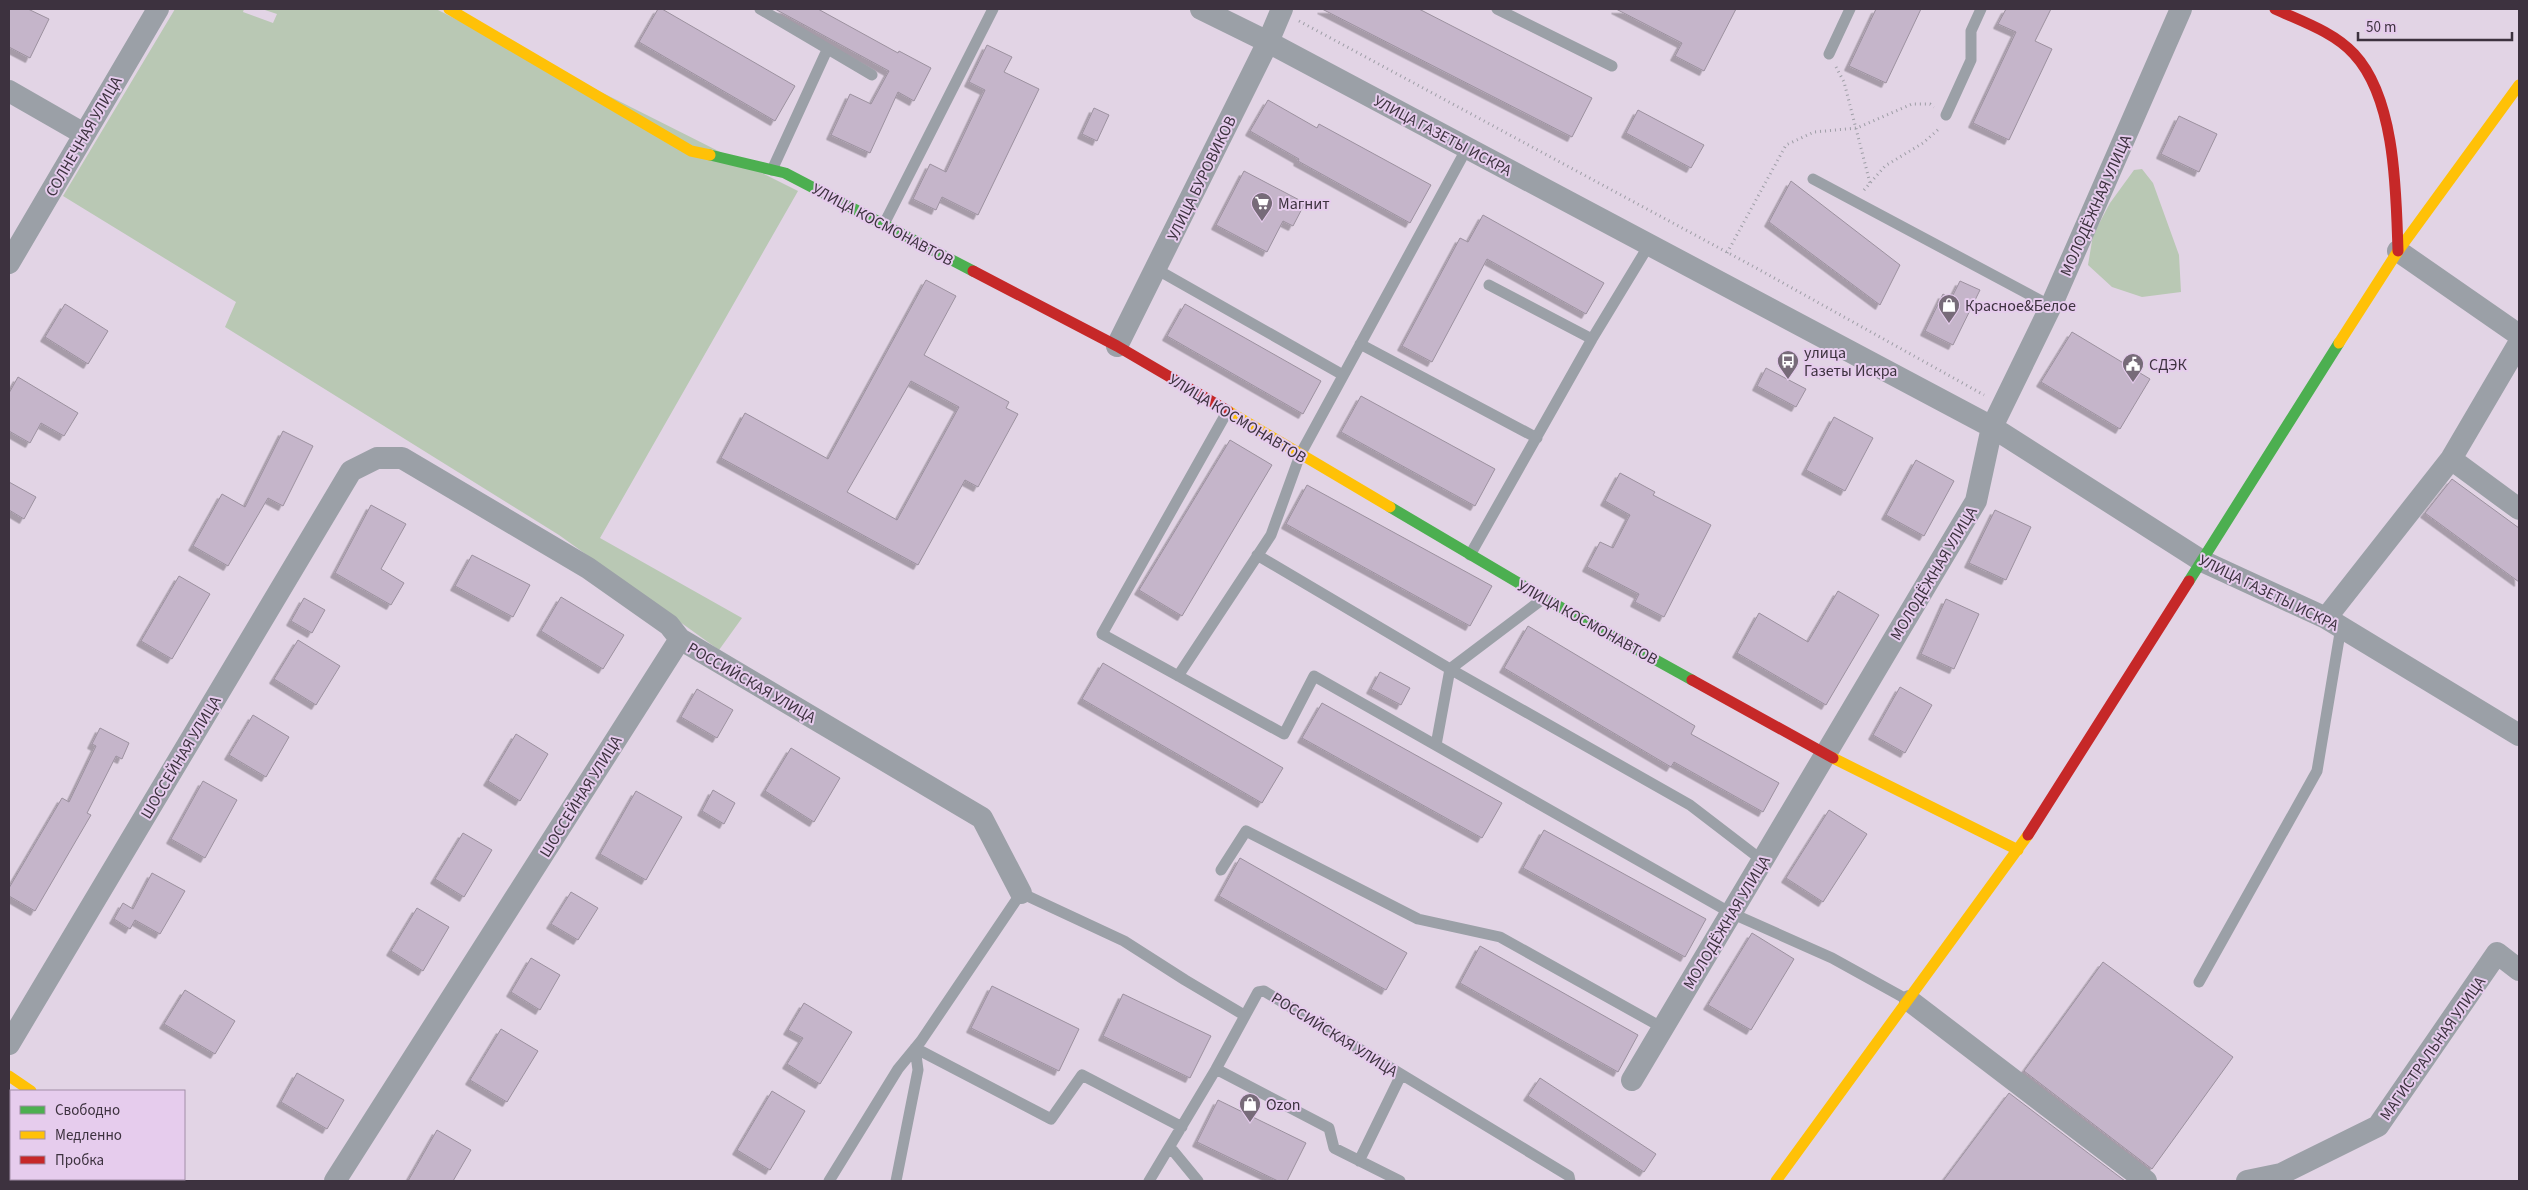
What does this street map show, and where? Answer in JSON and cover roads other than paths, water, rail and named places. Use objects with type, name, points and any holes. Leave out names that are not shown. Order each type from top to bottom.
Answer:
[{"type":"street","name":"СОЛНЕЧНАЯ УЛИЦА","points":[[9,263],[158,9]]},
{"type":"street","name":"УЛИЦА КОСМОНАВТОВ","points":[[449,9],[468,14],[691,151],[785,173],[1117,346],[1544,598],[1825,754],[2018,850]]},
{"type":"street","name":"УЛИЦА ГАЗЕТЫ ИСКРА","points":[[1201,9],[1268,42],[1992,427],[2202,561],[2334,622],[2519,735]]},
{"type":"street","name":"МОЛОДЁЖНАЯ УЛИЦА","points":[[1632,1080],[1976,501],[1992,427],[2051,306],[2181,9]]},
{"type":"street","points":[[2276,9],[2342,44],[2356,56],[2369,74],[2385,122],[2394,168],[2398,251]]},
{"type":"street","name":"УЛИЦА БУРОВИКОВ","points":[[1117,346],[1268,42],[1281,10]]},
{"type":"street","points":[[1776,1181],[1910,1001],[2018,850],[2398,251],[2519,86]]},
{"type":"street","points":[[9,91],[84,134]]},
{"type":"street","points":[[2398,251],[2519,335]]},
{"type":"street","points":[[2334,622],[2451,459],[2519,343]]},
{"type":"street","name":"РОССИЙСКАЯ УЛИЦА","points":[[351,471],[377,458],[402,458],[588,568],[669,625],[680,639],[982,818],[1021,893]]},
{"type":"street","points":[[2451,459],[2519,509]]},
{"type":"street","name":"ШОССЕЙНАЯ УЛИЦА","points":[[9,1044],[351,471]]},
{"type":"street","name":"ШОССЕЙНАЯ УЛИЦА","points":[[335,1181],[680,639]]},
{"type":"street","name":"МАГИСТРАЛЬНАЯ УЛИЦА","points":[[2283,1178],[2378,1126],[2497,953],[2519,970]]},
{"type":"street","points":[[1910,1001],[2146,1181]]},
{"type":"street","points":[[9,1076],[30,1090]]},
{"type":"street","points":[[2247,1181],[2283,1178]]},
{"type":"lane","points":[[760,9],[872,75]]},
{"type":"lane","points":[[884,224],[993,9]]},
{"type":"lane","points":[[1497,9],[1612,66]]},
{"type":"lane","points":[[1829,54],[1850,9]]},
{"type":"lane","points":[[1946,115],[1970,60],[1971,31],[1981,9]]},
{"type":"lane","points":[[772,170],[827,50]]},
{"type":"lane","points":[[1178,676],[1271,534],[1300,455],[1467,148]]},
{"type":"lane","points":[[1813,179],[2051,306]]},
{"type":"lane","points":[[1470,555],[1592,339],[1649,245]]},
{"type":"lane","points":[[1156,269],[1343,375]]},
{"type":"lane","points":[[1489,285],[1592,339]]},
{"type":"lane","points":[[1360,344],[1537,438]]},
{"type":"lane","points":[[1227,412],[1102,634],[1284,734],[1314,676],[1731,913],[1832,958],[1910,1001]]},
{"type":"lane","points":[[1257,555],[1450,669],[1690,805],[1763,861]]},
{"type":"lane","points":[[1436,746],[1450,669],[1544,598]]},
{"type":"lane","points":[[2199,982],[2317,771],[2334,622]]},
{"type":"lane","points":[[1221,870],[1246,831],[1418,919],[1500,937],[1663,1028]]},
{"type":"lane","points":[[829,1181],[898,1069],[915,1048],[1021,893],[1124,941],[1244,1015]]},
{"type":"lane","name":"РОССИЙСКАЯ УЛИЦА","points":[[1150,1181],[1216,1069],[1244,1015],[1258,992],[1264,990],[1569,1176],[1570,1181]]},
{"type":"lane","points":[[915,1048],[1051,1119],[1082,1075],[1182,1127]]},
{"type":"lane","points":[[896,1181],[918,1070],[915,1048]]},
{"type":"lane","points":[[1216,1069],[1329,1128],[1334,1148],[1400,1181]]},
{"type":"lane","points":[[1359,1161],[1401,1075]]},
{"type":"lane","points":[[1170,1147],[1198,1181]]},
{"type":"place","name":"Магнит","points":[[1262,222]]},
{"type":"place","name":"Красное&Белое","points":[[1949,324]]},
{"type":"place","name":"улица Газеты Искра","points":[[1788,380]]},
{"type":"place","name":"СДЭК","points":[[2133,383]]},
{"type":"place","name":"Ozon","points":[[1250,1123]]}]
